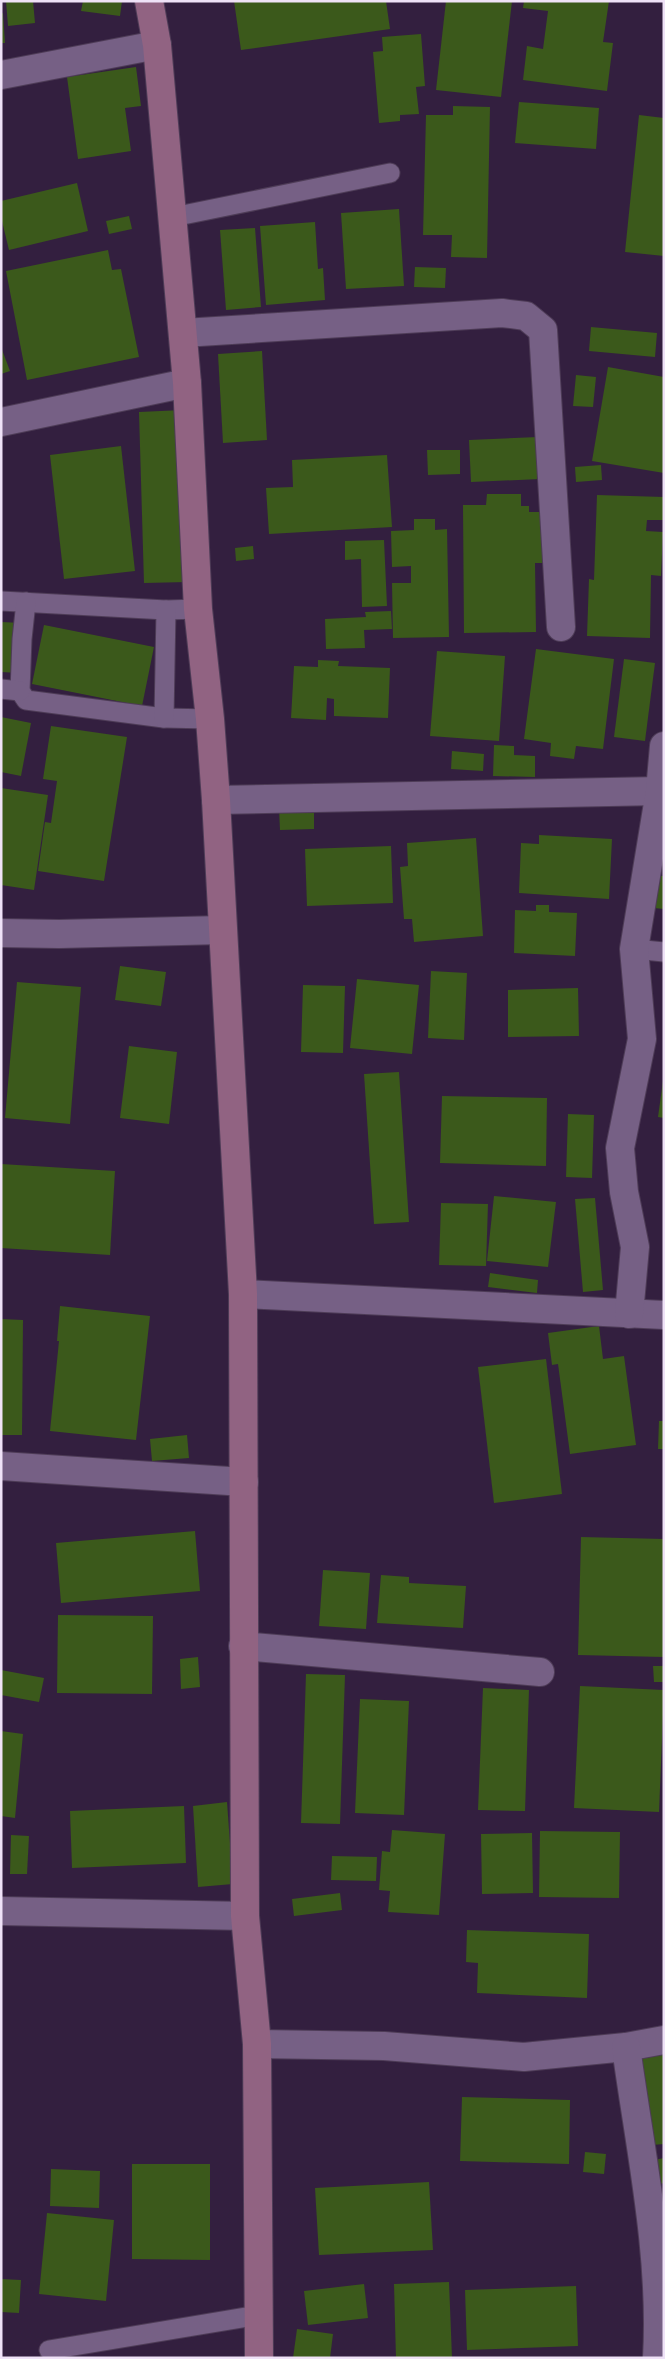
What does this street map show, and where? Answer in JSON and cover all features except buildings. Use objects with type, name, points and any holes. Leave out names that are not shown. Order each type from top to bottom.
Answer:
[{"type":"street","points":[[149,1],[157,45],[187,383],[198,609],[210,719],[216,800],[243,1294],[245,1916],[257,2044],[259,2358]]},
{"type":"street","points":[[1,75],[157,45]]},
{"type":"street","points":[[183,334],[502,314],[526,316],[543,330],[561,627]]},
{"type":"street","points":[[1,422],[187,383]]},
{"type":"street","points":[[629,1314],[635,1248],[624,1192],[620,1148],[642,1039],[634,949],[660,791],[664,746]]},
{"type":"street","points":[[216,800],[660,791]]},
{"type":"street","points":[[1,933],[59,934],[222,930]]},
{"type":"street","points":[[243,1294],[664,1315]]},
{"type":"street","points":[[1,1466],[244,1482]]},
{"type":"street","points":[[243,1646],[540,1672]]},
{"type":"street","points":[[1,1911],[245,1916]]},
{"type":"street","points":[[257,2044],[384,2046],[524,2057],[626,2047],[664,2040]]},
{"type":"street","points":[[626,2047],[656,2256],[659,2315],[657,2358]]},
{"type":"lane","points":[[172,217],[390,173]]},
{"type":"lane","points":[[1,601],[166,610],[198,609]]},
{"type":"lane","points":[[26,602],[22,639],[20,691],[26,700],[164,718],[210,719]]},
{"type":"lane","points":[[164,718],[166,610]]},
{"type":"lane","points":[[1,689],[20,691]]},
{"type":"lane","points":[[634,949],[664,952]]},
{"type":"lane","points":[[49,2350],[259,2314]]}]
